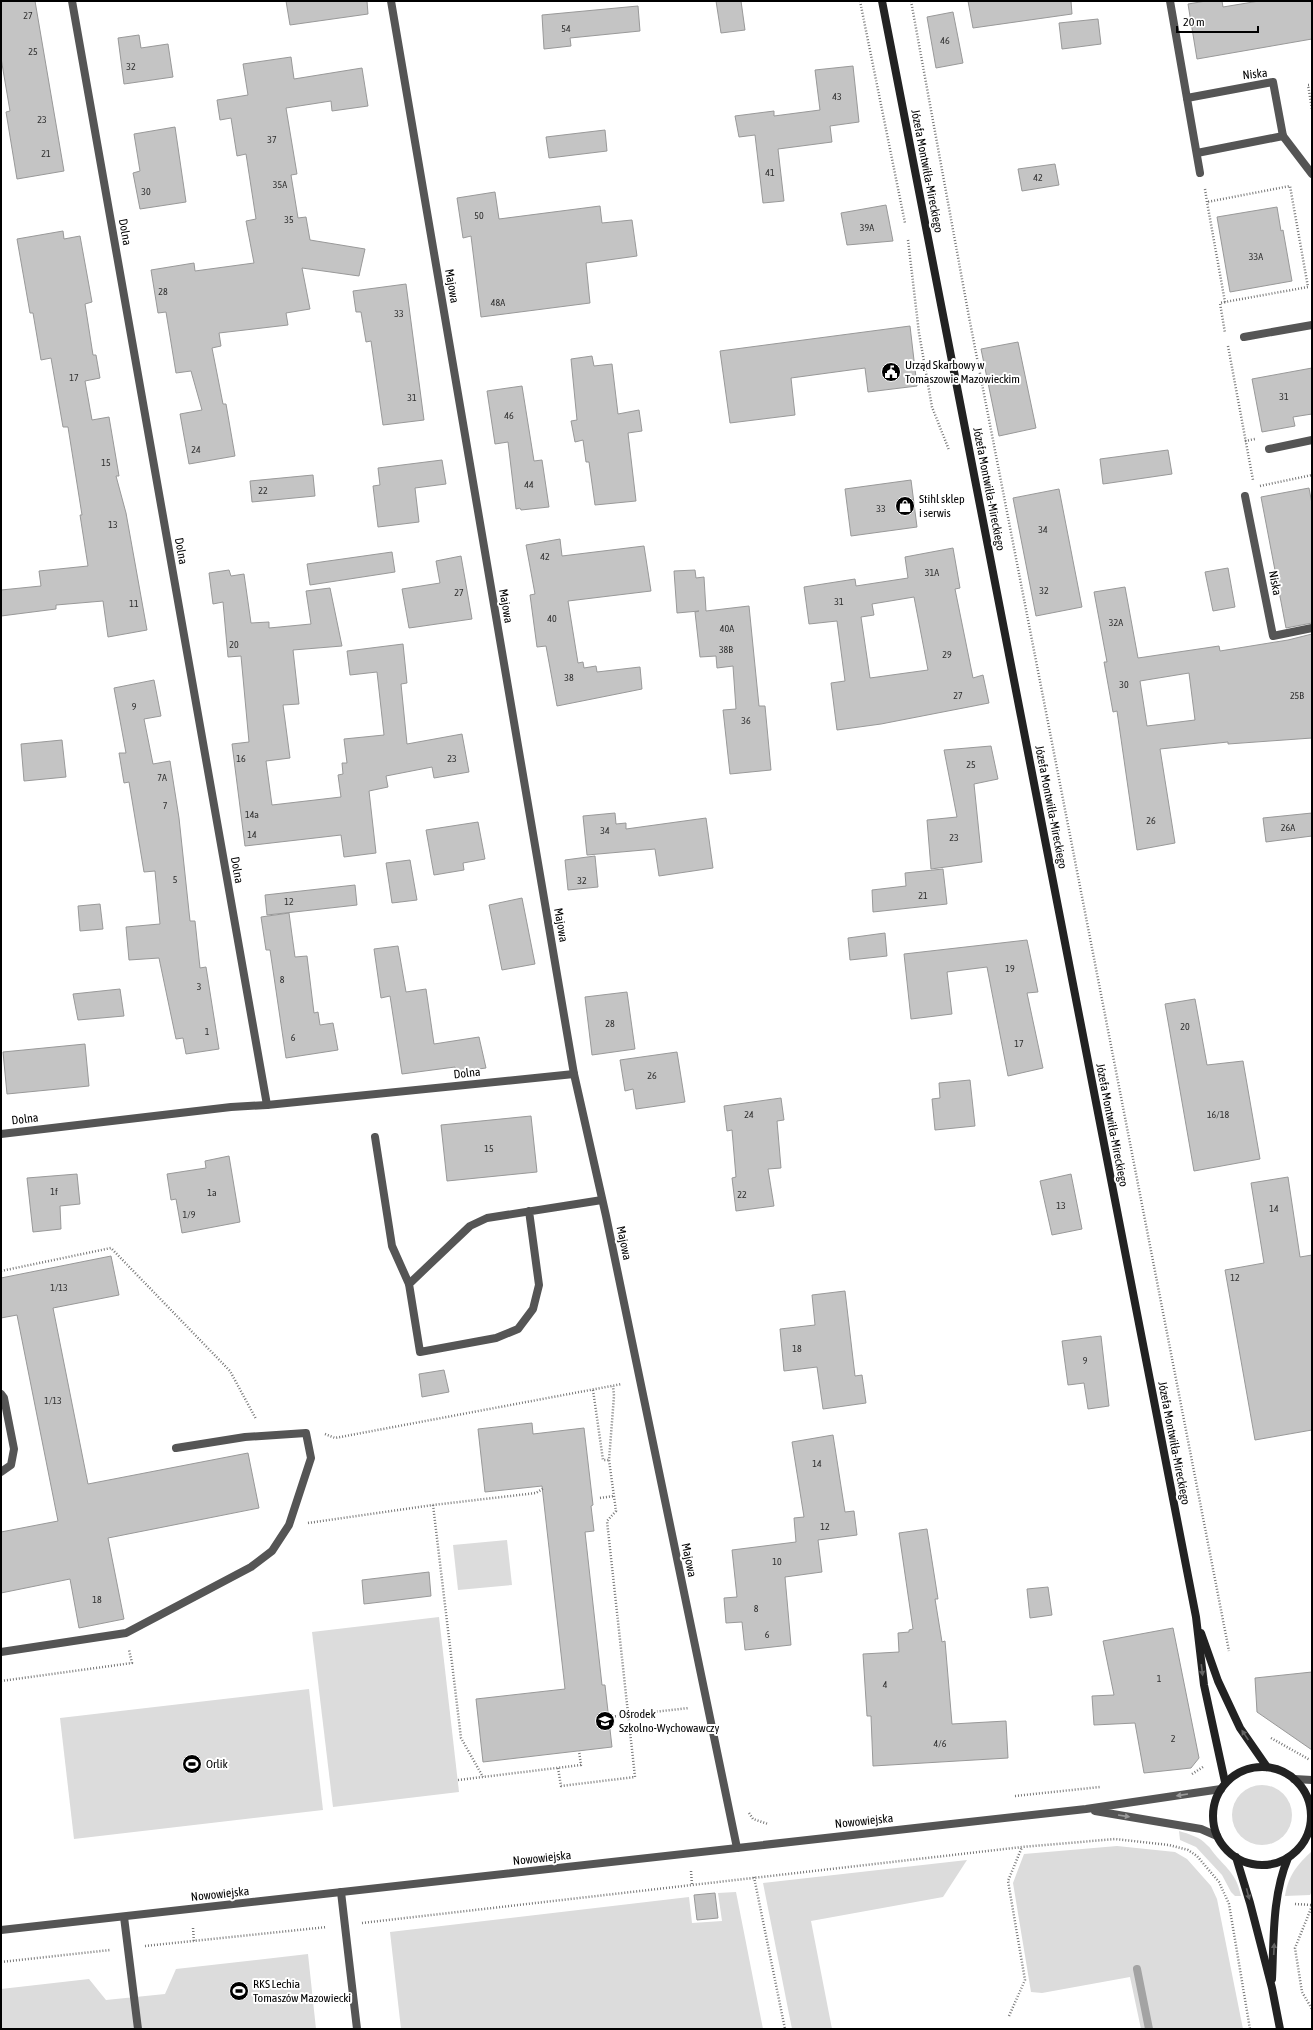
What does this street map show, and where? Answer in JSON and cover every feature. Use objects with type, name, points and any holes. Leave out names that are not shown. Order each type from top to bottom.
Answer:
[{"type":"main road","name":"Józefa Montwiłła-Mireckiego","points":[[882,1],[1196,1617],[1204,1684],[1225,1782]]},
{"type":"main road","name":"Józefa Montwiłła-Mireckiego","points":[[1196,1617],[1218,1681],[1240,1728],[1267,1767]]},
{"type":"main road","points":[[1267,1767],[1276,1769],[1294,1779],[1307,1796],[1311,1810],[1310,1829],[1299,1849],[1288,1858],[1275,1863],[1261,1865],[1248,1863],[1236,1857],[1225,1848],[1217,1836],[1213,1823],[1213,1809],[1225,1782],[1236,1774],[1248,1769],[1267,1767]]},
{"type":"main road","points":[[1236,1857],[1243,1876],[1272,1988],[1280,2029]]},
{"type":"main road","points":[[1272,1988],[1277,1902],[1281,1874],[1288,1858]]},
{"type":"street","name":"Dolna","points":[[72,1],[267,1105]]},
{"type":"street","name":"Majowa","points":[[391,1],[574,1074],[602,1200],[737,1848]]},
{"type":"street","points":[[1170,1],[1200,173]]},
{"type":"street","name":"Niska","points":[[1187,98],[1273,82],[1283,136],[1312,174]]},
{"type":"street","points":[[1197,153],[1283,136]]},
{"type":"street","points":[[1244,337],[1312,325]]},
{"type":"street","points":[[1270,449],[1312,440]]},
{"type":"street","name":"Niska","points":[[1245,496],[1273,636],[1312,628]]},
{"type":"street","name":"Dolna","points":[[1,1134],[231,1107],[267,1105],[574,1074]]},
{"type":"street","points":[[375,1138],[392,1246],[409,1284],[420,1352],[496,1338],[518,1329],[533,1309],[539,1285],[529,1211]]},
{"type":"street","points":[[409,1284],[470,1226],[487,1218],[602,1200]]},
{"type":"street","points":[[1,1394],[4,1398],[14,1449],[11,1465],[1,1472]]},
{"type":"street","points":[[1,1652],[126,1633],[250,1567],[272,1551],[289,1525],[311,1458],[306,1433],[245,1437],[176,1448]]},
{"type":"street","points":[[1294,1779],[1312,1780]]},
{"type":"street","name":"Nowowiejska","points":[[1,1930],[1086,1809],[1221,1790]]},
{"type":"street","name":"Nowowiejska","points":[[1086,1809],[1194,1828],[1217,1836]]},
{"type":"street","points":[[341,1892],[357,2029]]},
{"type":"street","points":[[124,1917],[138,2029]]},
{"type":"path","points":[[910,1],[973,340],[1229,1653]]},
{"type":"path","points":[[1312,85],[1308,85],[1312,109]]},
{"type":"path","points":[[1200,173],[1204,179],[1225,302]]},
{"type":"path","points":[[1207,202],[1290,186],[1308,287],[1220,303],[1254,487],[1312,475]]},
{"type":"path","points":[[1,1271],[111,1248],[230,1371],[258,1423]]},
{"type":"path","points":[[322,1430],[327,1436],[335,1438],[623,1384],[621,1377]]},
{"type":"path","points":[[558,1768],[561,1786],[635,1778],[607,1521],[616,1511],[609,1460],[614,1396],[612,1386]]},
{"type":"path","points":[[592,1390],[603,1460],[609,1460]]},
{"type":"path","points":[[289,1525],[434,1505],[536,1493],[544,1488]]},
{"type":"path","points":[[600,1498],[614,1496]]},
{"type":"path","points":[[434,1505],[461,1738],[483,1777]]},
{"type":"path","points":[[1,1681],[132,1663],[126,1633]]},
{"type":"path","points":[[688,1700],[692,1715]]},
{"type":"path","points":[[609,1717],[690,1708]]},
{"type":"path","points":[[1264,1735],[1312,1761]]},
{"type":"path","points":[[458,1780],[581,1765],[579,1751]]},
{"type":"path","points":[[1185,1775],[1192,1774],[1204,1766],[1206,1762]]},
{"type":"path","points":[[1014,1797],[1101,1786]]},
{"type":"path","points":[[746,1808],[754,1819],[766,1824],[772,1824]]},
{"type":"path","points":[[1,1962],[345,1925],[1022,1847],[1115,1839],[1169,1845],[1188,1850],[1197,1856],[1219,1882],[1229,1904],[1250,2029]]},
{"type":"path","points":[[1009,2016],[1025,1980],[1008,1881],[1022,1847]]},
{"type":"path","points":[[754,1877],[785,2029]]},
{"type":"path","points":[[1312,1906],[1295,1948],[1302,1992],[1312,2009]]},
{"type":"shaded area","points":[[507,1540],[512,1585],[458,1590],[453,1545]]},
{"type":"shaded area","points":[[439,1617],[459,1792],[333,1807],[312,1632]]},
{"type":"shaded area","name":"Orlik","points":[[309,1689],[323,1810],[74,1839],[60,1718]]},
{"type":"shaded area","points":[[1256,1785],[1268,1785],[1279,1790],[1287,1798],[1292,1809],[1290,1827],[1279,1840],[1268,1845],[1256,1845],[1245,1840],[1237,1832],[1232,1821],[1232,1809],[1237,1798],[1245,1790]]},
{"type":"shaded area","points":[[1179,1831],[1198,1838],[1208,1846],[1232,1875],[1241,1896],[1235,1896],[1231,1892],[1222,1875],[1196,1847],[1180,1840]]},
{"type":"shaded area","points":[[1117,1846],[1175,1852],[1187,1859],[1211,1886],[1217,1899],[1243,2029],[1141,2029],[1130,1977],[1042,1993],[1031,1992],[1013,1883],[1024,1854]]},
{"type":"shaded area","points":[[1312,1851],[1312,1891],[1310,1895],[1285,1896],[1286,1889],[1294,1870]]},
{"type":"shaded area","points":[[967,1860],[943,1897],[811,1921],[832,2029],[792,2029],[763,1883]]},
{"type":"shaded area","points":[[736,1892],[763,2029],[401,2029],[390,1932],[689,1897],[692,1923],[722,1921],[718,1893]]},
{"type":"shaded area","name":"RKS Lechia Tomaszów Mazowiecki","points":[[308,1954],[316,2029],[1,2029],[1,1989],[89,1979],[106,2000],[165,1994],[176,1969]]},
{"type":"building","points":[[1,1],[35,1],[64,171],[17,179],[6,112],[10,111],[1,58]]},
{"type":"building","points":[[286,1],[367,1],[368,14],[290,25]]},
{"type":"building","points":[[716,1],[741,1],[745,30],[721,33]]},
{"type":"building","points":[[968,1],[1071,1],[1072,14],[973,28]]},
{"type":"building","points":[[1206,1],[1222,1],[1223,7],[1259,1],[1312,1],[1312,39],[1197,59],[1188,4]]},
{"type":"building","points":[[638,6],[640,31],[570,38],[571,46],[544,49],[542,15]]},
{"type":"building","points":[[953,12],[963,63],[936,68],[927,17]]},
{"type":"building","points":[[1098,19],[1101,44],[1062,49],[1059,23]]},
{"type":"building","points":[[139,35],[141,48],[168,44],[173,77],[124,84],[118,38]]},
{"type":"building","points":[[291,57],[294,79],[362,68],[368,106],[332,111],[331,101],[286,108],[297,174],[291,175],[298,218],[306,217],[310,240],[365,249],[359,276],[302,268],[310,309],[286,313],[288,325],[219,333],[221,346],[212,348],[223,404],[226,404],[235,456],[189,464],[180,414],[202,410],[191,371],[176,373],[166,312],[158,313],[151,270],[194,263],[195,271],[254,263],[246,221],[256,219],[246,154],[237,156],[231,118],[220,120],[217,100],[248,95],[243,64]]},
{"type":"building","points":[[853,66],[859,122],[830,126],[832,142],[778,149],[784,201],[763,203],[755,135],[739,137],[735,116],[774,111],[774,116],[820,110],[815,70]]},
{"type":"building","points":[[175,127],[186,202],[140,209],[133,173],[140,171],[134,134]]},
{"type":"building","points":[[605,130],[607,151],[549,158],[546,137]]},
{"type":"building","points":[[1055,164],[1059,185],[1022,191],[1018,169]]},
{"type":"building","points":[[495,192],[499,219],[600,206],[602,223],[632,220],[637,256],[586,263],[590,303],[481,317],[471,236],[463,238],[457,198]]},
{"type":"building","points":[[886,205],[893,241],[847,245],[841,213]]},
{"type":"building","points":[[1277,207],[1281,231],[1283,230],[1292,281],[1230,292],[1217,217]]},
{"type":"building","points":[[63,231],[64,239],[80,236],[92,302],[85,304],[93,355],[96,355],[100,378],[85,381],[92,420],[109,417],[119,476],[116,476],[126,513],[147,630],[108,637],[103,601],[56,605],[56,609],[1,616],[1,590],[41,586],[39,571],[88,566],[80,515],[82,515],[68,427],[63,427],[51,358],[41,360],[33,313],[30,313],[17,239]]},
{"type":"building","points":[[406,284],[424,420],[383,425],[371,341],[366,342],[361,312],[356,312],[353,291]]},
{"type":"building","points":[[910,326],[917,386],[868,392],[865,368],[791,378],[795,415],[730,423],[720,351]]},
{"type":"building","points":[[1018,342],[1036,428],[999,436],[981,349]]},
{"type":"building","points":[[592,356],[594,366],[612,364],[618,414],[639,410],[642,431],[628,433],[636,501],[595,505],[589,462],[586,462],[583,440],[575,442],[571,421],[577,420],[571,359]]},
{"type":"building","points":[[1312,368],[1312,414],[1293,417],[1295,426],[1262,432],[1252,379]]},
{"type":"building","points":[[522,386],[534,461],[542,460],[549,507],[521,510],[520,508],[516,509],[508,442],[495,444],[487,391]]},
{"type":"building","points":[[1168,450],[1172,474],[1103,484],[1100,459]]},
{"type":"building","points":[[442,460],[446,484],[415,488],[419,522],[378,527],[373,486],[380,485],[378,468]]},
{"type":"building","points":[[313,475],[315,496],[252,502],[250,481]]},
{"type":"building","points":[[911,480],[917,527],[851,536],[845,489]]},
{"type":"building","points":[[1309,488],[1312,504],[1312,623],[1286,628],[1261,497]]},
{"type":"building","points":[[1059,489],[1082,607],[1036,616],[1013,498]]},
{"type":"building","points":[[560,539],[562,556],[644,546],[651,591],[568,601],[578,663],[583,662],[584,668],[596,666],[597,672],[640,667],[642,689],[557,706],[546,646],[537,647],[530,595],[535,594],[526,545]]},
{"type":"building","points":[[953,548],[960,588],[955,589],[973,678],[983,675],[989,703],[881,724],[837,730],[831,683],[845,681],[837,621],[809,624],[804,587],[855,579],[856,586],[908,578],[905,557]],"holes":[[[914,597],[928,670],[870,678],[861,617],[874,615],[872,604]]]},
{"type":"building","points":[[392,552],[395,572],[310,585],[307,564]]},
{"type":"building","points":[[461,556],[472,619],[409,628],[402,589],[440,583],[436,561]]},
{"type":"building","points":[[1228,568],[1235,607],[1213,611],[1205,572]]},
{"type":"building","points":[[229,570],[231,576],[244,574],[251,623],[269,622],[269,628],[311,624],[306,591],[330,588],[342,646],[293,650],[299,704],[283,705],[290,758],[266,761],[272,805],[341,797],[338,775],[343,774],[342,763],[347,763],[344,739],[384,735],[377,672],[350,675],[347,651],[403,644],[407,683],[401,684],[407,744],[462,734],[469,772],[434,778],[432,767],[386,776],[388,787],[369,791],[376,853],[344,857],[341,835],[245,846],[232,744],[249,742],[241,656],[228,657],[223,602],[213,604],[209,573]]},
{"type":"building","points":[[695,570],[696,578],[704,577],[706,611],[749,606],[759,706],[765,706],[771,770],[730,774],[723,710],[736,709],[733,666],[717,668],[716,656],[700,657],[695,612],[699,611],[677,613],[674,571]]},
{"type":"building","points":[[1125,587],[1138,658],[1219,646],[1220,651],[1288,640],[1312,634],[1312,738],[1228,744],[1228,742],[1160,749],[1175,843],[1137,850],[1117,711],[1113,712],[1104,662],[1107,662],[1094,592]],"holes":[[[1189,673],[1195,720],[1147,726],[1140,681]]]},
{"type":"building","points":[[154,680],[161,716],[144,719],[153,764],[170,761],[179,818],[190,921],[195,921],[200,968],[206,967],[219,1049],[186,1054],[183,1038],[176,1039],[159,958],[129,960],[126,927],[160,924],[155,871],[144,872],[129,782],[124,783],[119,753],[126,753],[114,688]]},
{"type":"building","points":[[62,740],[66,777],[24,781],[21,744]]},
{"type":"building","points":[[991,746],[998,779],[974,784],[982,862],[931,869],[927,820],[957,817],[944,750]]},
{"type":"building","points":[[615,813],[616,824],[626,823],[626,829],[706,818],[713,868],[659,876],[655,849],[587,855],[583,816]]},
{"type":"building","points":[[1312,813],[1312,836],[1266,842],[1263,818]]},
{"type":"building","points":[[478,822],[485,859],[463,863],[464,870],[434,875],[426,830]]},
{"type":"building","points":[[595,856],[598,887],[568,890],[565,860]]},
{"type":"building","points":[[410,860],[417,900],[392,903],[386,863]]},
{"type":"building","points":[[943,869],[947,904],[873,912],[872,890],[906,886],[905,873]]},
{"type":"building","points":[[355,885],[357,905],[267,915],[265,895]]},
{"type":"building","points":[[522,898],[535,964],[502,970],[489,905]]},
{"type":"building","points":[[100,904],[103,929],[80,931],[78,906]]},
{"type":"building","points":[[289,913],[295,957],[307,956],[314,1013],[318,1012],[320,1025],[333,1023],[338,1050],[286,1058],[270,950],[266,950],[261,917]]},
{"type":"building","points":[[885,933],[887,956],[850,960],[848,938]]},
{"type":"building","points":[[1027,940],[1038,992],[1027,993],[1043,1068],[1008,1076],[987,967],[947,972],[952,1014],[911,1019],[904,954]]},
{"type":"building","points":[[398,946],[406,992],[426,989],[434,1044],[479,1037],[486,1068],[456,1072],[455,1067],[402,1074],[390,996],[381,998],[374,949]]},
{"type":"building","points":[[120,989],[124,1016],[78,1020],[73,994]]},
{"type":"building","points":[[627,992],[635,1049],[592,1055],[585,997]]},
{"type":"building","points":[[1195,999],[1207,1065],[1243,1061],[1260,1159],[1194,1171],[1165,1004]]},
{"type":"building","points":[[85,1044],[89,1086],[7,1094],[3,1052]]},
{"type":"building","points":[[677,1052],[685,1102],[636,1109],[633,1089],[625,1091],[620,1060]]},
{"type":"building","points":[[970,1080],[975,1126],[935,1130],[932,1099],[940,1098],[939,1083]]},
{"type":"building","points":[[781,1098],[784,1120],[777,1121],[781,1168],[768,1169],[774,1206],[736,1211],[732,1178],[736,1177],[732,1130],[727,1131],[724,1106]]},
{"type":"building","points":[[531,1116],[537,1172],[447,1181],[441,1125]]},
{"type":"building","points":[[229,1156],[240,1222],[182,1233],[176,1199],[171,1200],[167,1174],[206,1168],[205,1161]]},
{"type":"building","points":[[77,1174],[80,1204],[60,1206],[61,1229],[33,1232],[27,1178]]},
{"type":"building","points":[[1071,1174],[1082,1229],[1052,1235],[1040,1181]]},
{"type":"building","points":[[1288,1177],[1300,1257],[1312,1255],[1312,1430],[1255,1440],[1225,1270],[1264,1263],[1251,1183]]},
{"type":"building","points":[[111,1256],[119,1295],[53,1308],[88,1484],[248,1453],[259,1508],[108,1538],[124,1619],[79,1628],[70,1579],[1,1593],[1,1532],[58,1521],[17,1315],[1,1318],[1,1278]]},
{"type":"building","points":[[845,1291],[855,1376],[862,1375],[866,1403],[823,1409],[817,1367],[784,1371],[780,1329],[815,1325],[812,1295]]},
{"type":"building","points":[[1101,1336],[1109,1406],[1088,1409],[1084,1383],[1068,1385],[1062,1341]]},
{"type":"building","points":[[444,1370],[449,1392],[422,1397],[419,1374]]},
{"type":"building","points":[[532,1423],[533,1434],[584,1428],[593,1505],[591,1506],[594,1531],[585,1532],[602,1685],[605,1685],[612,1747],[483,1762],[476,1699],[565,1689],[542,1486],[485,1492],[478,1429]]},
{"type":"building","points":[[833,1435],[845,1512],[854,1511],[857,1535],[818,1540],[822,1572],[785,1577],[791,1645],[745,1650],[742,1622],[726,1623],[724,1598],[737,1597],[732,1550],[796,1542],[794,1518],[804,1517],[792,1442]]},
{"type":"building","points":[[927,1529],[938,1599],[935,1599],[942,1642],[945,1641],[952,1724],[1006,1721],[1008,1758],[873,1766],[871,1716],[867,1716],[863,1654],[899,1652],[898,1633],[909,1632],[909,1630],[913,1629],[899,1533]]},
{"type":"building","points":[[429,1572],[431,1596],[364,1604],[362,1580]]},
{"type":"building","points":[[1048,1587],[1052,1615],[1030,1618],[1027,1589]]},
{"type":"building","points":[[1173,1628],[1199,1758],[1191,1768],[1144,1773],[1135,1723],[1094,1725],[1092,1696],[1114,1695],[1103,1641]]},
{"type":"building","points":[[1312,1672],[1312,1750],[1257,1712],[1255,1678]]},
{"type":"building","points":[[715,1893],[718,1918],[697,1920],[694,1895]]},
{"type":"waterway","points":[[1137,1969],[1149,2029]]},
{"type":"place","name":"Urząd Skarbowy w Tomaszowie Mazowieckim","points":[[891,372]]},
{"type":"place","name":"Stihl sklep i serwis","points":[[905,506]]},
{"type":"place","name":"Ośrodek Szkolno-Wychowawczy","points":[[605,1721]]},
{"type":"place","name":"Orlik","points":[[192,1764]]},
{"type":"place","name":"RKS Lechia Tomaszów Mazowiecki","points":[[239,1991]]}]
